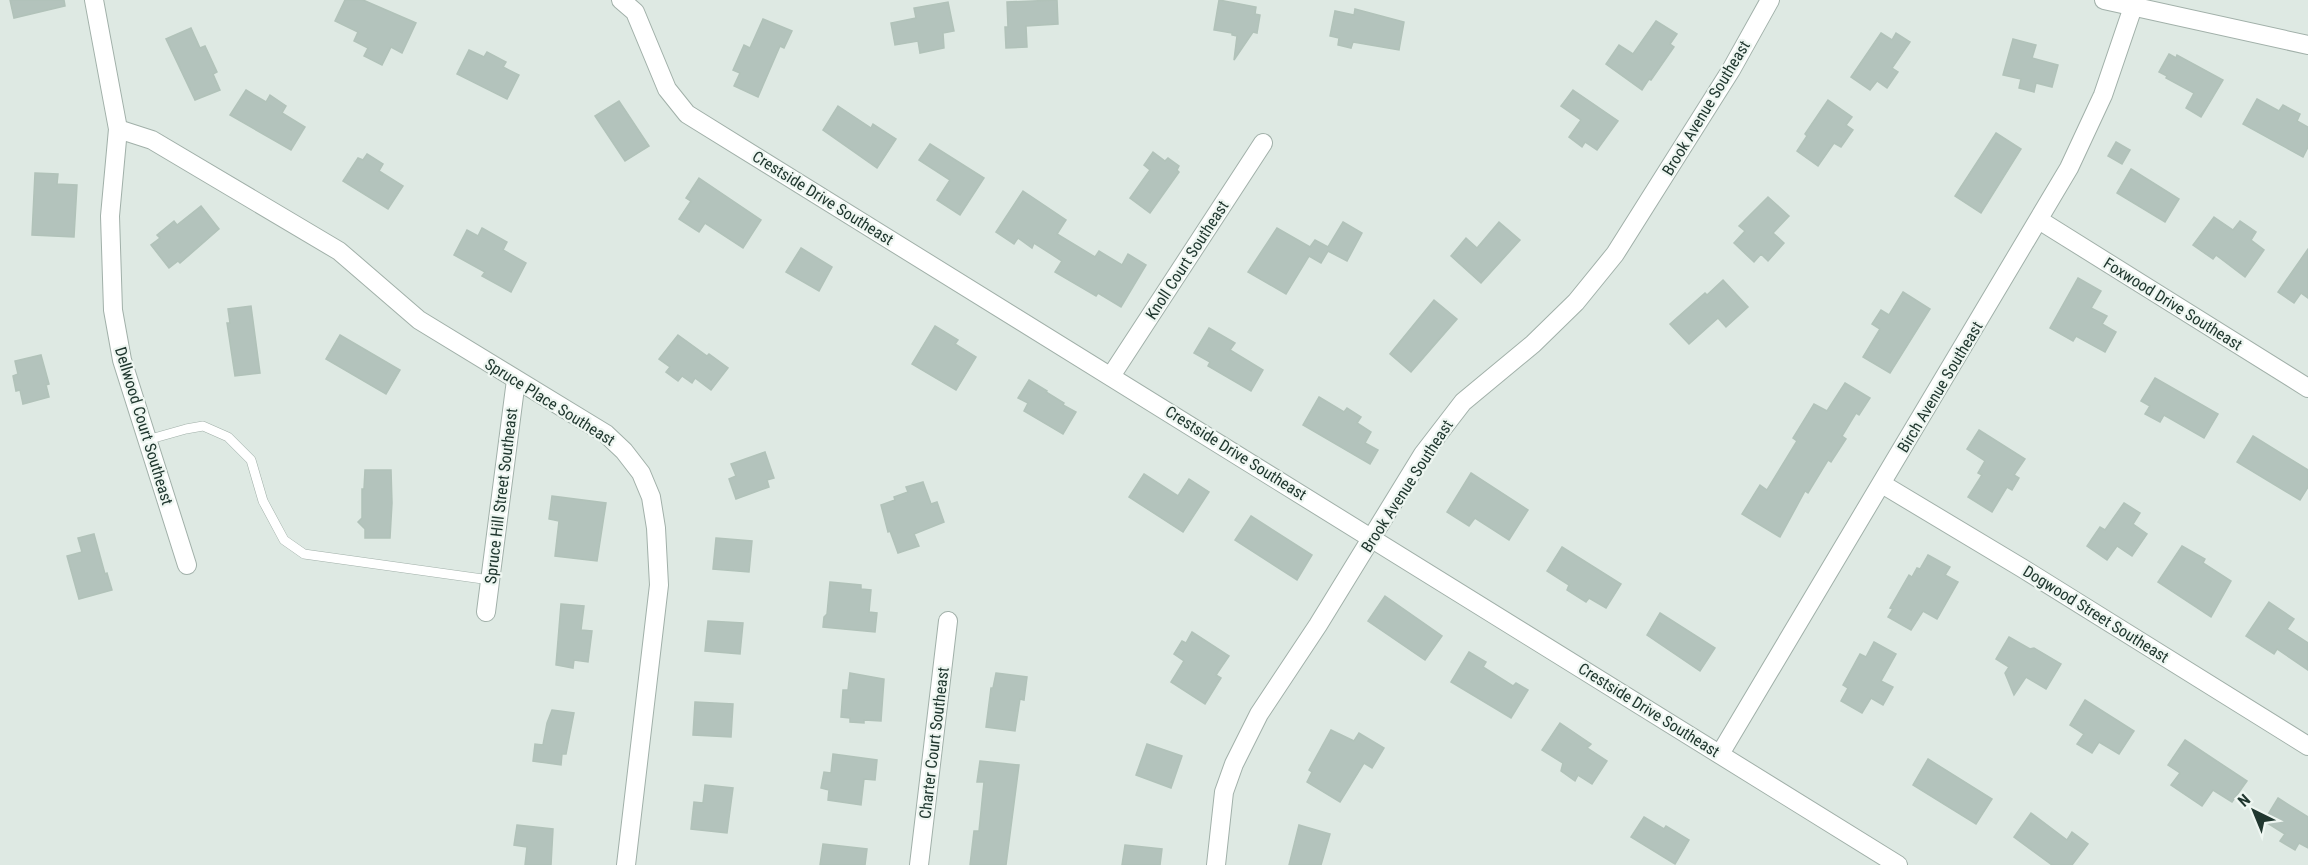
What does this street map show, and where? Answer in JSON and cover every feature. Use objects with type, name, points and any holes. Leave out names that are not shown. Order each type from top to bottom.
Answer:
[{"type":"street","name":"Dellwood Court Southeast","points":[[94,0],[118,129],[110,216],[113,310],[122,360],[187,565]]},
{"type":"street","name":"Brook Avenue Southeast","points":[[1216,865],[1224,792],[1234,764],[1260,714],[1423,454],[1463,402],[1533,344],[1576,302],[1615,254],[1731,70],[1770,0]]},
{"type":"street","points":[[2104,0],[2308,45]]},
{"type":"street","name":"Crestside Drive Southeast","points":[[625,1],[635,12],[667,89],[687,114],[1898,865]]},
{"type":"street","name":"Birch Avenue Southeast","points":[[1720,754],[2069,168],[2103,95],[2133,7]]},
{"type":"street","name":"Spruce Place Southeast","points":[[118,129],[152,140],[339,251],[419,320],[606,434],[624,451],[635,466],[651,497],[656,528],[659,585],[626,865]]},
{"type":"street","name":"Knoll Court Southeast","points":[[1111,376],[1263,143]]},
{"type":"street","name":"Foxwood Drive Southeast","points":[[2038,220],[2308,388]]},
{"type":"street","name":"Spruce Hill Street Southeast","points":[[486,612],[516,380]]},
{"type":"street","name":"Dogwood Street Southeast","points":[[1882,484],[2308,746]]},
{"type":"street","name":"Charter Court Southeast","points":[[919,865],[948,621]]},
{"type":"lane","points":[[147,440],[203,426],[228,437],[251,460],[263,501],[284,540],[304,554],[490,580]]},
{"type":"building","points":[[10,0],[64,0],[65,6],[14,18]]},
{"type":"building","points":[[345,0],[363,0],[416,23],[402,53],[391,47],[382,65],[364,56],[368,48],[354,41],[358,32],[335,21]]},
{"type":"building","points":[[1057,0],[1058,24],[1026,26],[1027,47],[1006,48],[1007,2]]},
{"type":"building","points":[[1219,0],[1256,7],[1255,14],[1260,15],[1257,33],[1253,32],[1234,60],[1237,36],[1214,30]]},
{"type":"building","points":[[948,2],[954,31],[943,33],[944,48],[920,53],[918,41],[895,45],[891,23],[916,18],[914,8]]},
{"type":"building","points":[[1355,9],[1404,22],[1399,50],[1353,42],[1351,48],[1338,45],[1339,38],[1330,36],[1335,11],[1354,15]]},
{"type":"building","points":[[763,19],[792,31],[784,48],[780,46],[758,97],[734,86],[740,73],[733,70],[744,45],[750,48]]},
{"type":"building","points":[[1656,21],[1677,34],[1670,44],[1674,47],[1642,90],[1606,64],[1619,45],[1633,54]]},
{"type":"building","points":[[191,28],[200,48],[205,46],[217,72],[213,74],[220,90],[195,100],[166,39]]},
{"type":"building","points":[[1881,33],[1892,40],[1896,33],[1910,42],[1892,68],[1898,72],[1887,88],[1877,81],[1870,90],[1851,77]]},
{"type":"building","points":[[2013,39],[2036,45],[2032,58],[2058,65],[2052,87],[2036,83],[2034,92],[2019,88],[2021,79],[2003,75]]},
{"type":"building","points":[[469,50],[484,57],[487,52],[506,62],[503,67],[519,75],[507,99],[457,74]]},
{"type":"building","points":[[2169,54],[2176,58],[2177,55],[2223,80],[2201,117],[2186,108],[2194,93],[2159,72]]},
{"type":"building","points":[[246,90],[266,102],[270,95],[286,106],[282,113],[305,127],[291,150],[230,115]]},
{"type":"building","points":[[1573,90],[1618,121],[1597,150],[1585,142],[1582,147],[1569,137],[1581,120],[1561,106]]},
{"type":"building","points":[[2257,99],[2279,111],[2283,105],[2300,114],[2297,121],[2308,127],[2308,147],[2303,157],[2243,124]]},
{"type":"building","points":[[1828,100],[1852,117],[1846,125],[1853,130],[1841,147],[1834,143],[1818,166],[1797,151],[1807,136],[1805,134]]},
{"type":"building","points":[[619,101],[649,146],[625,161],[595,116]]},
{"type":"building","points":[[838,106],[871,128],[873,124],[896,139],[877,168],[823,130]]},
{"type":"building","points":[[1996,133],[2021,149],[1981,213],[1955,196]]},
{"type":"building","points":[[2116,142],[2130,150],[2122,164],[2108,156]]},
{"type":"building","points":[[930,144],[984,178],[960,215],[937,200],[950,180],[919,160]]},
{"type":"building","points":[[1153,152],[1165,161],[1168,158],[1179,166],[1177,170],[1179,172],[1150,213],[1130,198],[1150,170],[1144,165]]},
{"type":"building","points":[[367,154],[383,164],[379,171],[403,186],[388,209],[343,181],[358,158],[363,160]]},
{"type":"building","points":[[2131,169],[2179,199],[2165,222],[2117,193]]},
{"type":"building","points":[[35,173],[58,174],[57,184],[77,185],[74,237],[32,235]]},
{"type":"building","points":[[699,178],[761,220],[743,248],[705,223],[699,232],[679,219],[691,201],[686,198]]},
{"type":"building","points":[[1023,191],[1066,220],[1057,234],[1095,257],[1099,251],[1122,265],[1128,254],[1146,265],[1121,307],[1098,293],[1096,296],[1055,272],[1062,261],[1034,243],[1032,248],[1018,238],[1014,244],[996,232]]},
{"type":"building","points":[[1768,197],[1789,216],[1773,233],[1784,243],[1768,261],[1761,254],[1754,262],[1734,243],[1745,231],[1739,226]]},
{"type":"building","points":[[201,206],[219,229],[180,263],[178,261],[169,268],[151,245],[160,238],[157,235],[174,221],[177,225]]},
{"type":"building","points":[[2214,217],[2233,230],[2240,221],[2256,232],[2251,240],[2264,250],[2245,277],[2216,255],[2213,259],[2193,245]]},
{"type":"building","points":[[1343,222],[1362,233],[1347,261],[1328,251],[1321,263],[1309,256],[1286,294],[1248,272],[1277,228],[1310,247],[1315,240],[1328,247]]},
{"type":"building","points":[[1499,222],[1520,240],[1481,283],[1451,256],[1466,238],[1477,248]]},
{"type":"building","points":[[482,228],[507,242],[503,250],[526,263],[511,292],[482,276],[485,272],[454,255],[467,230],[478,236]]},
{"type":"building","points":[[801,248],[832,267],[819,291],[786,272]]},
{"type":"building","points":[[2308,249],[2308,298],[2301,293],[2294,303],[2278,292]]},
{"type":"building","points":[[2078,278],[2101,291],[2091,308],[2107,316],[2102,324],[2116,332],[2105,352],[2076,336],[2073,341],[2050,328]]},
{"type":"building","points":[[1723,280],[1748,307],[1726,327],[1718,318],[1689,344],[1670,324]]},
{"type":"building","points":[[1903,292],[1930,309],[1890,373],[1863,357],[1880,329],[1872,324],[1881,310],[1889,315]]},
{"type":"building","points":[[1434,300],[1457,319],[1411,372],[1390,354]]},
{"type":"building","points":[[251,306],[260,373],[235,376],[227,323],[230,323],[228,309]]},
{"type":"building","points":[[935,326],[958,340],[955,344],[976,357],[956,390],[912,364]]},
{"type":"building","points":[[1209,328],[1235,343],[1230,350],[1263,370],[1251,391],[1208,366],[1210,362],[1194,353]]},
{"type":"building","points":[[340,335],[400,370],[386,394],[326,359]]},
{"type":"building","points":[[678,335],[728,368],[711,390],[695,378],[692,383],[682,376],[678,381],[666,372],[670,367],[659,359]]},
{"type":"building","points":[[41,355],[49,384],[46,385],[49,397],[23,404],[20,390],[16,391],[13,376],[18,374],[15,361]]},
{"type":"building","points":[[2155,378],[2218,414],[2204,438],[2164,415],[2160,422],[2145,414],[2150,406],[2141,401]]},
{"type":"building","points":[[1029,380],[1076,412],[1063,434],[1024,411],[1028,403],[1018,398]]},
{"type":"building","points":[[1845,383],[1870,398],[1859,415],[1856,413],[1842,436],[1846,439],[1831,462],[1828,460],[1808,493],[1805,491],[1780,537],[1742,514],[1760,485],[1767,490],[1797,441],[1793,438],[1814,404],[1827,411]]},
{"type":"building","points":[[1319,397],[1344,412],[1347,408],[1361,417],[1357,423],[1371,432],[1365,443],[1378,450],[1370,464],[1303,425]]},
{"type":"building","points":[[1979,430],[2025,459],[2014,475],[2019,478],[2012,490],[2007,487],[1992,512],[1968,497],[1982,475],[1978,473],[1985,461],[1967,449]]},
{"type":"building","points":[[2253,436],[2308,470],[2308,487],[2300,500],[2237,462]]},
{"type":"building","points":[[765,452],[774,478],[767,480],[769,487],[736,499],[729,479],[736,476],[731,464]]},
{"type":"building","points":[[365,470],[391,470],[390,538],[365,538],[365,529],[358,522],[362,518],[362,489],[364,489]]},
{"type":"building","points":[[1471,473],[1528,510],[1509,540],[1475,518],[1469,526],[1447,512]]},
{"type":"building","points":[[1144,474],[1178,496],[1189,479],[1209,492],[1183,532],[1129,497]]},
{"type":"building","points":[[923,482],[931,504],[937,502],[944,522],[914,534],[919,546],[898,553],[890,531],[888,532],[881,505],[908,492],[906,487]]},
{"type":"building","points":[[552,496],[606,503],[597,561],[555,556],[559,521],[549,519]]},
{"type":"building","points":[[2124,503],[2140,513],[2133,524],[2147,534],[2132,556],[2117,546],[2107,560],[2087,546],[2100,527],[2105,530]]},
{"type":"building","points":[[1251,516],[1312,555],[1297,580],[1235,540]]},
{"type":"building","points":[[94,534],[112,590],[79,599],[67,556],[82,552],[78,538]]},
{"type":"building","points":[[716,538],[752,541],[749,572],[713,569]]},
{"type":"building","points":[[2182,546],[2205,559],[2203,563],[2231,581],[2211,617],[2158,582]]},
{"type":"building","points":[[1562,547],[1621,584],[1606,608],[1589,598],[1586,602],[1567,590],[1569,585],[1547,571]]},
{"type":"building","points":[[1928,555],[1950,567],[1945,575],[1958,582],[1937,619],[1923,611],[1911,630],[1888,617],[1893,609],[1890,608],[1909,575],[1912,577],[1917,568],[1920,569]]},
{"type":"building","points":[[830,582],[861,585],[861,589],[871,590],[869,612],[877,613],[875,632],[823,627],[824,617],[827,614]]},
{"type":"building","points":[[1385,596],[1442,636],[1425,660],[1368,621]]},
{"type":"building","points":[[2269,602],[2294,619],[2287,629],[2308,643],[2308,670],[2277,649],[2274,654],[2246,636]]},
{"type":"building","points":[[561,604],[584,606],[581,630],[592,631],[588,662],[574,660],[573,668],[556,665]]},
{"type":"building","points":[[1660,613],[1715,648],[1700,671],[1647,635]]},
{"type":"building","points":[[708,621],[743,623],[740,654],[705,651]]},
{"type":"building","points":[[1192,632],[1229,656],[1216,675],[1221,678],[1205,704],[1171,682],[1184,661],[1174,654],[1182,641],[1186,643]]},
{"type":"building","points":[[2009,637],[2061,664],[2046,689],[2026,677],[2014,695],[2005,673],[2009,667],[1996,659]]},
{"type":"building","points":[[1874,642],[1896,654],[1881,681],[1893,687],[1883,705],[1871,698],[1862,713],[1841,701],[1848,688],[1843,685],[1860,654],[1866,657]]},
{"type":"building","points":[[1469,652],[1486,662],[1483,667],[1513,686],[1516,683],[1528,690],[1511,718],[1451,682]]},
{"type":"building","points":[[850,673],[884,679],[881,721],[850,722],[850,718],[841,717],[843,690],[848,690]]},
{"type":"building","points":[[996,673],[1027,677],[1024,700],[1020,699],[1015,731],[986,727],[991,688],[993,688]]},
{"type":"building","points":[[2085,700],[2134,731],[2119,754],[2099,742],[2092,753],[2077,744],[2084,734],[2070,725]]},
{"type":"building","points":[[695,702],[733,704],[731,737],[693,735]]},
{"type":"building","points":[[552,710],[574,713],[566,754],[562,754],[561,765],[533,761],[535,744],[543,745]]},
{"type":"building","points":[[1560,723],[1591,744],[1587,748],[1607,761],[1592,784],[1578,775],[1575,781],[1561,771],[1563,763],[1542,750]]},
{"type":"building","points":[[1331,730],[1354,741],[1359,733],[1384,748],[1372,768],[1364,763],[1340,802],[1307,782],[1312,772],[1309,770]]},
{"type":"building","points":[[2185,740],[2247,781],[2232,802],[2213,790],[2202,806],[2171,785],[2180,773],[2168,765]]},
{"type":"building","points":[[1147,744],[1182,756],[1171,788],[1136,775]]},
{"type":"building","points":[[833,754],[877,760],[875,780],[864,779],[861,805],[828,800],[829,790],[821,788],[824,772],[831,773]]},
{"type":"building","points":[[1928,759],[1992,799],[1976,824],[1913,785]]},
{"type":"building","points":[[980,761],[1019,765],[1006,865],[970,865],[974,831],[979,831],[984,782],[977,782]]},
{"type":"building","points":[[705,785],[733,788],[727,833],[691,829],[694,802],[703,803]]},
{"type":"building","points":[[2278,798],[2308,817],[2308,848],[2299,843],[2295,850],[2280,841],[2285,834],[2264,821]]},
{"type":"building","points":[[2031,813],[2067,840],[2072,832],[2088,844],[2072,865],[2052,865],[2014,837]]},
{"type":"building","points":[[1644,817],[1664,829],[1666,826],[1689,840],[1675,864],[1631,837]]},
{"type":"building","points":[[517,825],[553,829],[551,865],[525,865],[527,847],[514,845]]},
{"type":"building","points":[[1299,825],[1330,834],[1321,865],[1289,865]]},
{"type":"building","points":[[823,844],[867,849],[865,865],[820,865]]},
{"type":"building","points":[[1125,845],[1162,849],[1160,865],[1122,865]]}]
